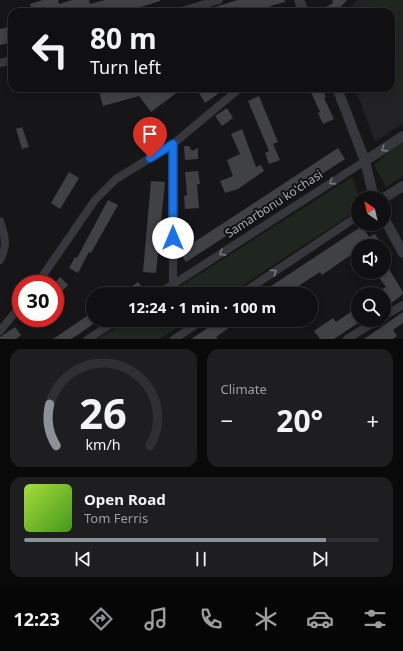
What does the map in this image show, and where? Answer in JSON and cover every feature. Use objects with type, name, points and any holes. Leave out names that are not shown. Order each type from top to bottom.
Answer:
[{"type":"street","points":[[192,8],[219,0]]},
{"type":"street","points":[[43,275],[95,200],[116,179],[173,144],[235,92]]},
{"type":"street","points":[[339,92],[365,161],[372,191]]},
{"type":"street","name":"Samarbonu ko'chasi","points":[[168,287],[403,136]]},
{"type":"street","points":[[173,144],[173,284]]},
{"type":"street","points":[[391,194],[403,186]]},
{"type":"street","points":[[0,221],[5,238],[4,251],[0,260]]},
{"type":"street","points":[[252,287],[351,221]]},
{"type":"street","points":[[391,231],[403,253]]},
{"type":"street","points":[[391,312],[403,304]]},
{"type":"street","points":[[0,331],[12,316]]},
{"type":"street","points":[[88,339],[106,327]]},
{"type":"street","points":[[174,339],[192,327]]},
{"type":"street","points":[[347,339],[367,327]]},
{"type":"shaded area","points":[[357,0],[403,0],[403,123],[375,142],[356,92],[395,92],[395,8],[350,8]]},
{"type":"shaded area","points":[[378,0],[403,0],[403,35],[395,40],[395,8],[366,8]]},
{"type":"shaded area","points":[[403,51],[403,99],[395,87],[395,56]]},
{"type":"shaded area","points":[[403,142],[403,176],[386,187],[374,165]]},
{"type":"shaded area","points":[[352,177],[357,191],[351,191],[351,215],[240,287],[179,287]]},
{"type":"shaded area","points":[[116,327],[178,327],[160,339],[97,339]]},
{"type":"building","points":[[43,0],[58,0],[59,4],[72,0],[89,0],[90,4],[105,0],[160,0],[138,8],[31,8],[30,4]]},
{"type":"building","points":[[238,0],[285,0],[285,2],[270,6],[271,8],[211,8]]},
{"type":"building","points":[[332,0],[347,0],[340,8],[324,8],[333,3]]},
{"type":"building","points":[[8,27],[8,43],[0,45],[0,29]]},
{"type":"building","points":[[99,92],[178,92],[151,112],[139,96],[103,106]]},
{"type":"building","points":[[217,92],[218,94],[205,103],[199,93]]},
{"type":"building","points":[[311,92],[324,92],[326,97],[324,98],[334,119],[323,124],[318,113],[320,112]]},
{"type":"building","points":[[259,96],[278,142],[273,144],[280,160],[269,164],[265,153],[269,151],[248,101]]},
{"type":"building","points":[[227,108],[233,118],[222,126],[215,116]]},
{"type":"building","points":[[22,127],[29,147],[22,149],[16,129]]},
{"type":"building","points":[[242,129],[256,167],[261,165],[264,171],[238,189],[225,193],[220,181],[233,176],[227,160],[240,154],[231,134]]},
{"type":"building","points":[[184,146],[189,146],[192,151],[198,148],[198,159],[185,160]]},
{"type":"building","points":[[338,148],[345,159],[186,262],[179,252]]},
{"type":"building","points":[[198,171],[200,184],[197,184],[199,208],[185,209],[184,196],[187,195],[185,172]]},
{"type":"building","points":[[69,172],[79,178],[60,209],[51,203]]},
{"type":"building","points":[[151,181],[165,182],[156,273],[143,272]]},
{"type":"building","points":[[108,200],[118,205],[78,273],[69,268],[75,257],[77,258]]},
{"type":"building","points":[[354,231],[365,231],[369,237],[375,234],[378,239],[351,239],[351,255],[322,275],[320,272],[297,287],[270,287]]},
{"type":"building","points":[[391,272],[403,294],[391,303],[391,287],[386,287],[380,279],[391,279]]},
{"type":"building","points":[[64,281],[68,285],[64,289]]},
{"type":"building","points":[[138,282],[141,287],[131,287]]},
{"type":"building","points":[[351,312],[352,327],[334,339],[320,339],[314,331],[333,318],[336,322]]},
{"type":"building","points":[[403,312],[403,323],[393,330],[397,336],[393,339],[364,339],[381,327],[391,327],[391,320]]},
{"type":"building","points":[[86,317],[86,327],[89,327],[79,334],[71,339],[53,339]]},
{"type":"building","points":[[15,327],[21,335],[16,339],[0,339],[0,337]]},
{"type":"building","points":[[209,327],[230,327],[216,337],[218,339],[191,339]]},
{"type":"route","points":[[150,158],[173,144],[173,238]]}]
